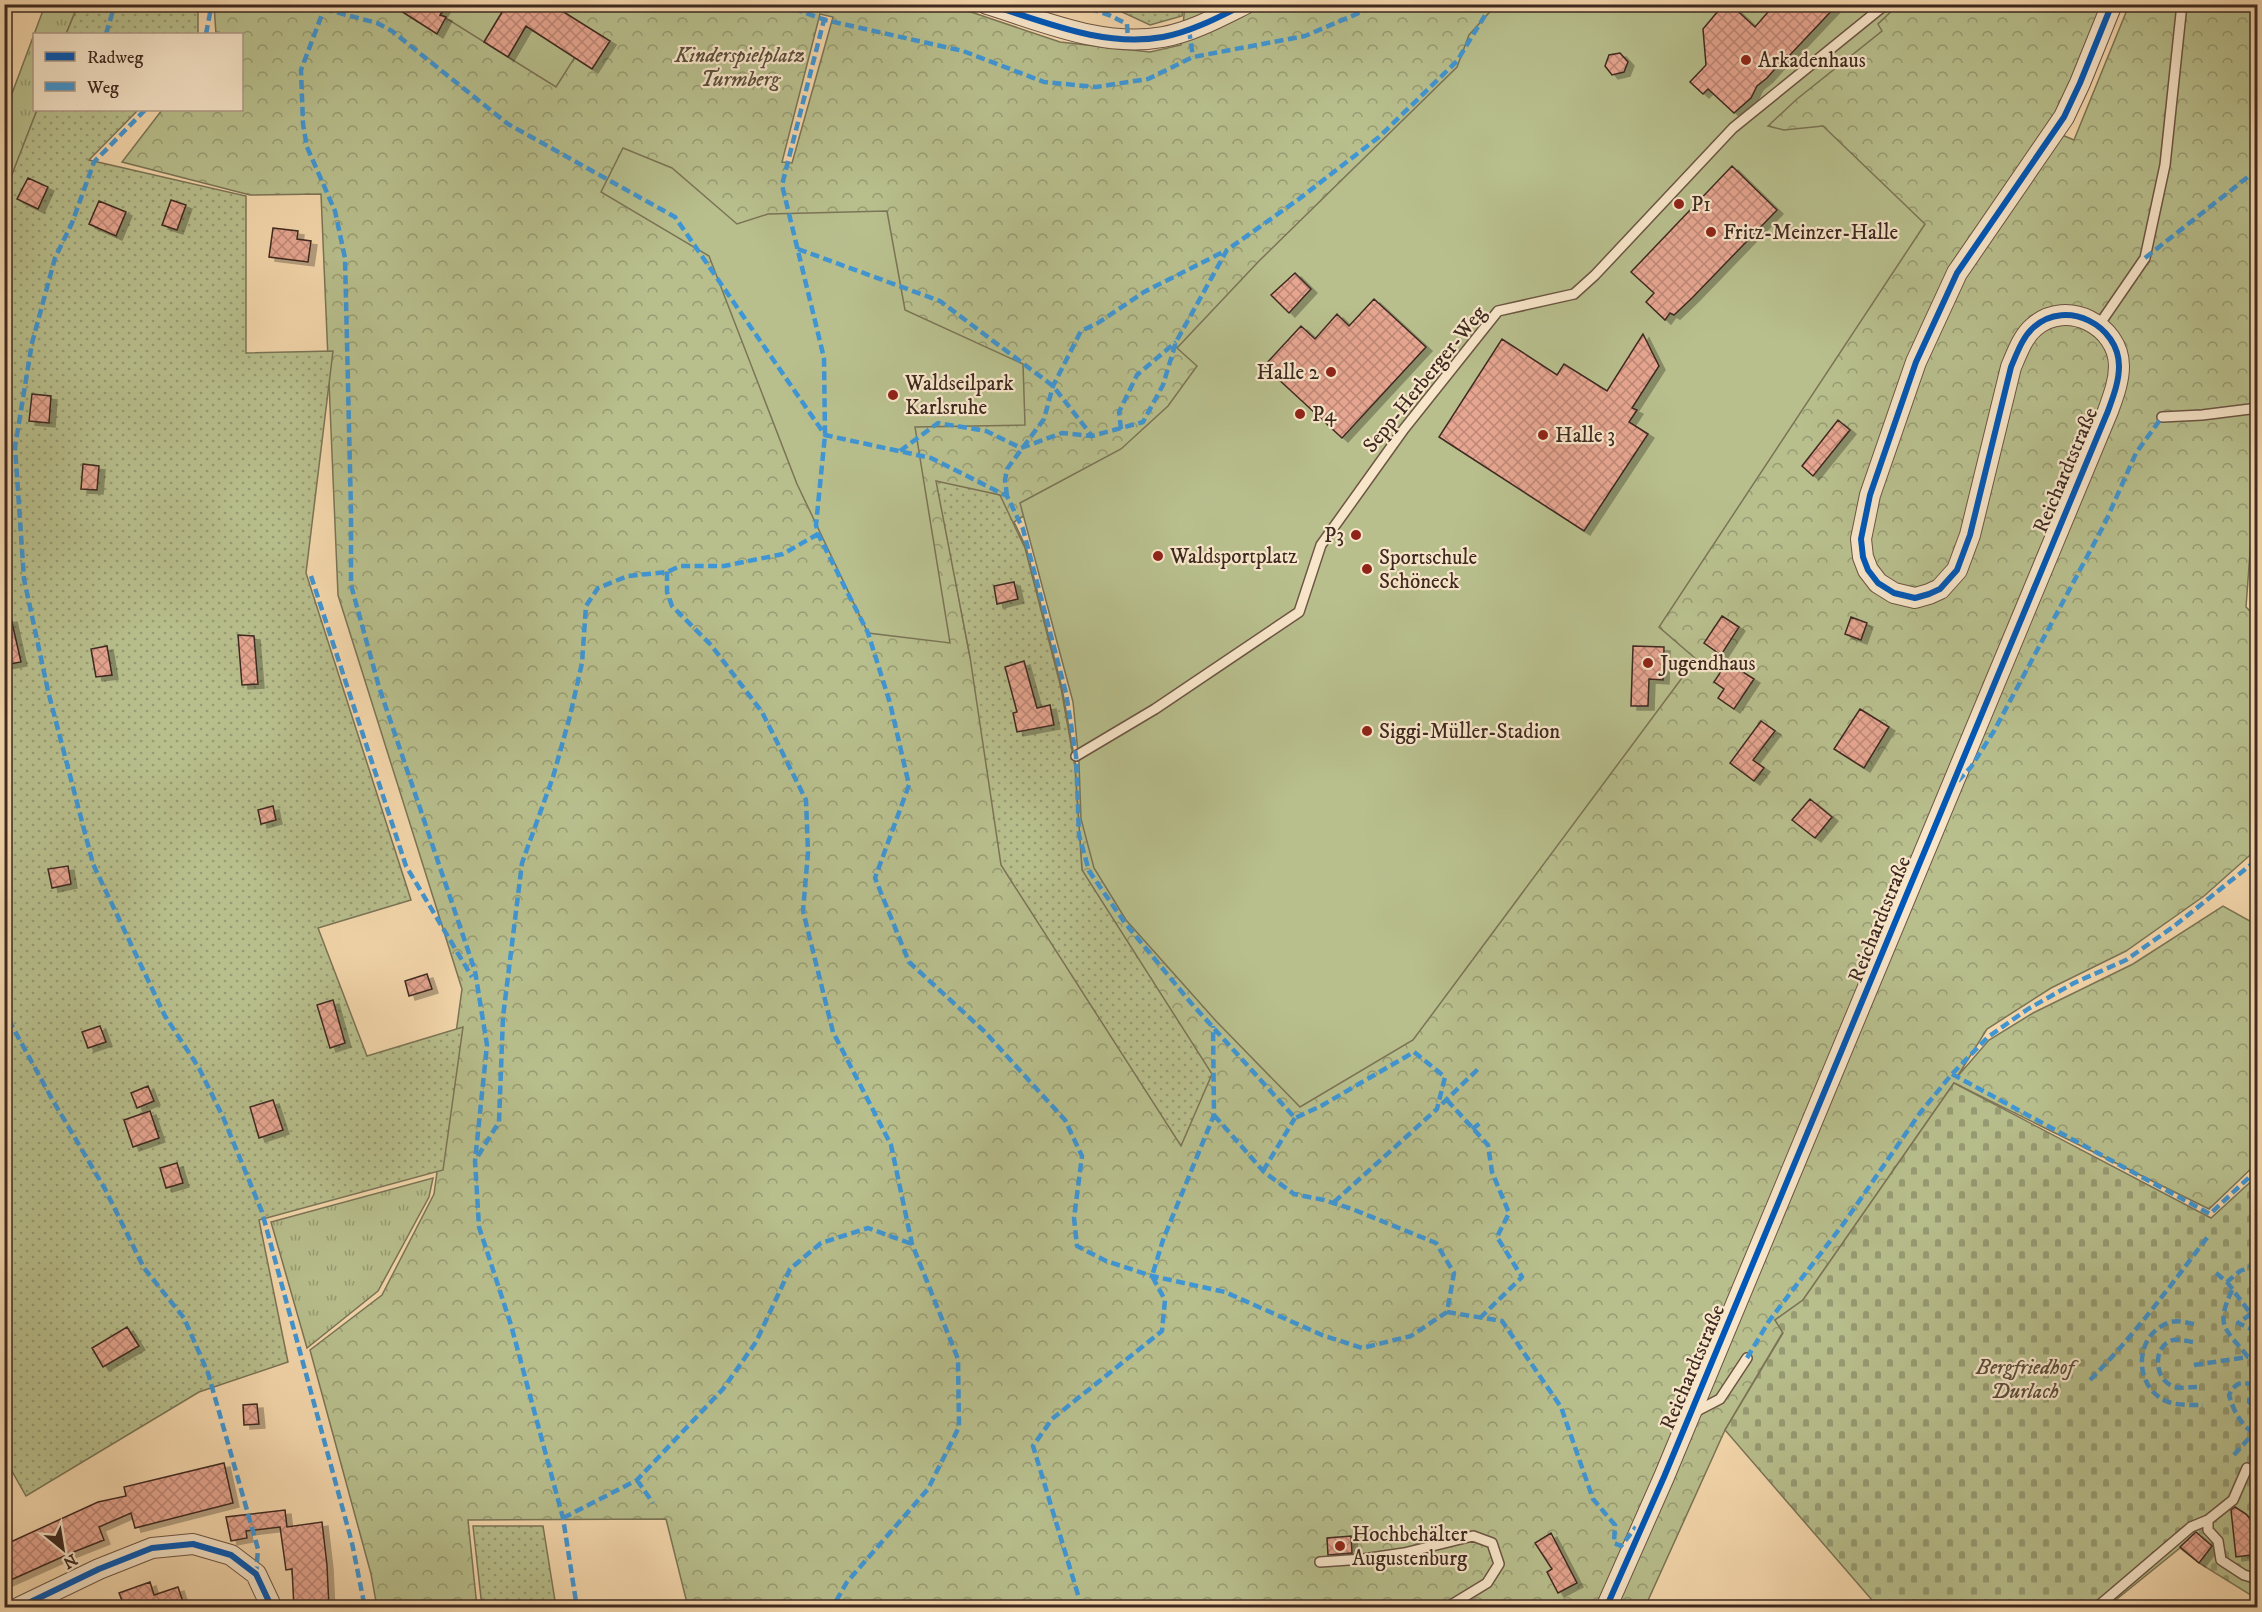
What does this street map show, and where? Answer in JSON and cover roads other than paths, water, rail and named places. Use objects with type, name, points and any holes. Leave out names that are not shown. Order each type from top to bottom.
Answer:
[{"type":"street","points":[[987,4],[1105,38],[1128,39],[1164,37],[1189,30],[1245,4]]},
{"type":"street","points":[[2099,325],[2084,318],[2072,316],[2046,320],[2034,327],[2019,349],[2011,367],[1964,556],[1949,581],[1940,589],[1915,598],[1894,593],[1878,583],[1868,570],[1863,557],[1862,525],[1873,486],[1916,362],[1957,273],[2064,117],[2112,4]]},
{"type":"street","name":"Reichardtstraße","points":[[1605,1608],[1664,1477],[2108,411],[2117,384],[2119,366],[2116,349],[2110,336],[2099,325]]},
{"type":"street","points":[[18,1608],[99,1569],[152,1548],[193,1544],[231,1555],[256,1574],[272,1608]]},
{"type":"lane","name":"Sepp-Herberger-Weg","points":[[1076,756],[1155,709],[1299,612],[1321,545],[1404,429],[1498,311],[1574,294],[1595,275],[1733,128],[1886,4]]},
{"type":"lane","points":[[2099,325],[2145,258],[2164,165],[2182,4]]},
{"type":"lane","points":[[2162,417],[2258,408]]},
{"type":"lane","points":[[1688,1415],[1720,1399],[1747,1358]]},
{"type":"lane","points":[[2096,1608],[2191,1527],[2208,1520],[2233,1500],[2247,1468]]},
{"type":"lane","points":[[2208,1520],[2208,1530],[2218,1541],[2221,1560],[2244,1575],[2258,1579]]},
{"type":"lane","points":[[1320,1562],[1404,1553],[1473,1536],[1492,1543],[1499,1564],[1487,1583],[1446,1608]]},
{"type":"place","name":"Arkadenhaus","points":[[1746,60]]},
{"type":"place","name":"P1","points":[[1679,204]]},
{"type":"place","name":"Fritz-Meinzer-Halle","points":[[1711,232]]},
{"type":"place","name":"Halle 2","points":[[1331,372]]},
{"type":"place","name":"Waldseilpark Karlsruhe","points":[[893,395]]},
{"type":"place","name":"P4","points":[[1300,414]]},
{"type":"place","name":"Halle 3","points":[[1543,435]]},
{"type":"place","name":"P3","points":[[1356,535]]},
{"type":"place","name":"Waldsportplatz","points":[[1158,556]]},
{"type":"place","name":"Sportschule Schöneck","points":[[1367,569]]},
{"type":"place","name":"Jugendhaus","points":[[1648,663]]},
{"type":"place","name":"Siggi-Müller-Stadion","points":[[1367,731]]},
{"type":"place","name":"Hochbehälter Augustenburg","points":[[1340,1546]]},
{"type":"park label","name":"Kinderspielplatz Turmberg","points":[[740,67]]},
{"type":"park label","name":"Bergfriedhof Durlach","points":[[2025,1379]]}]
